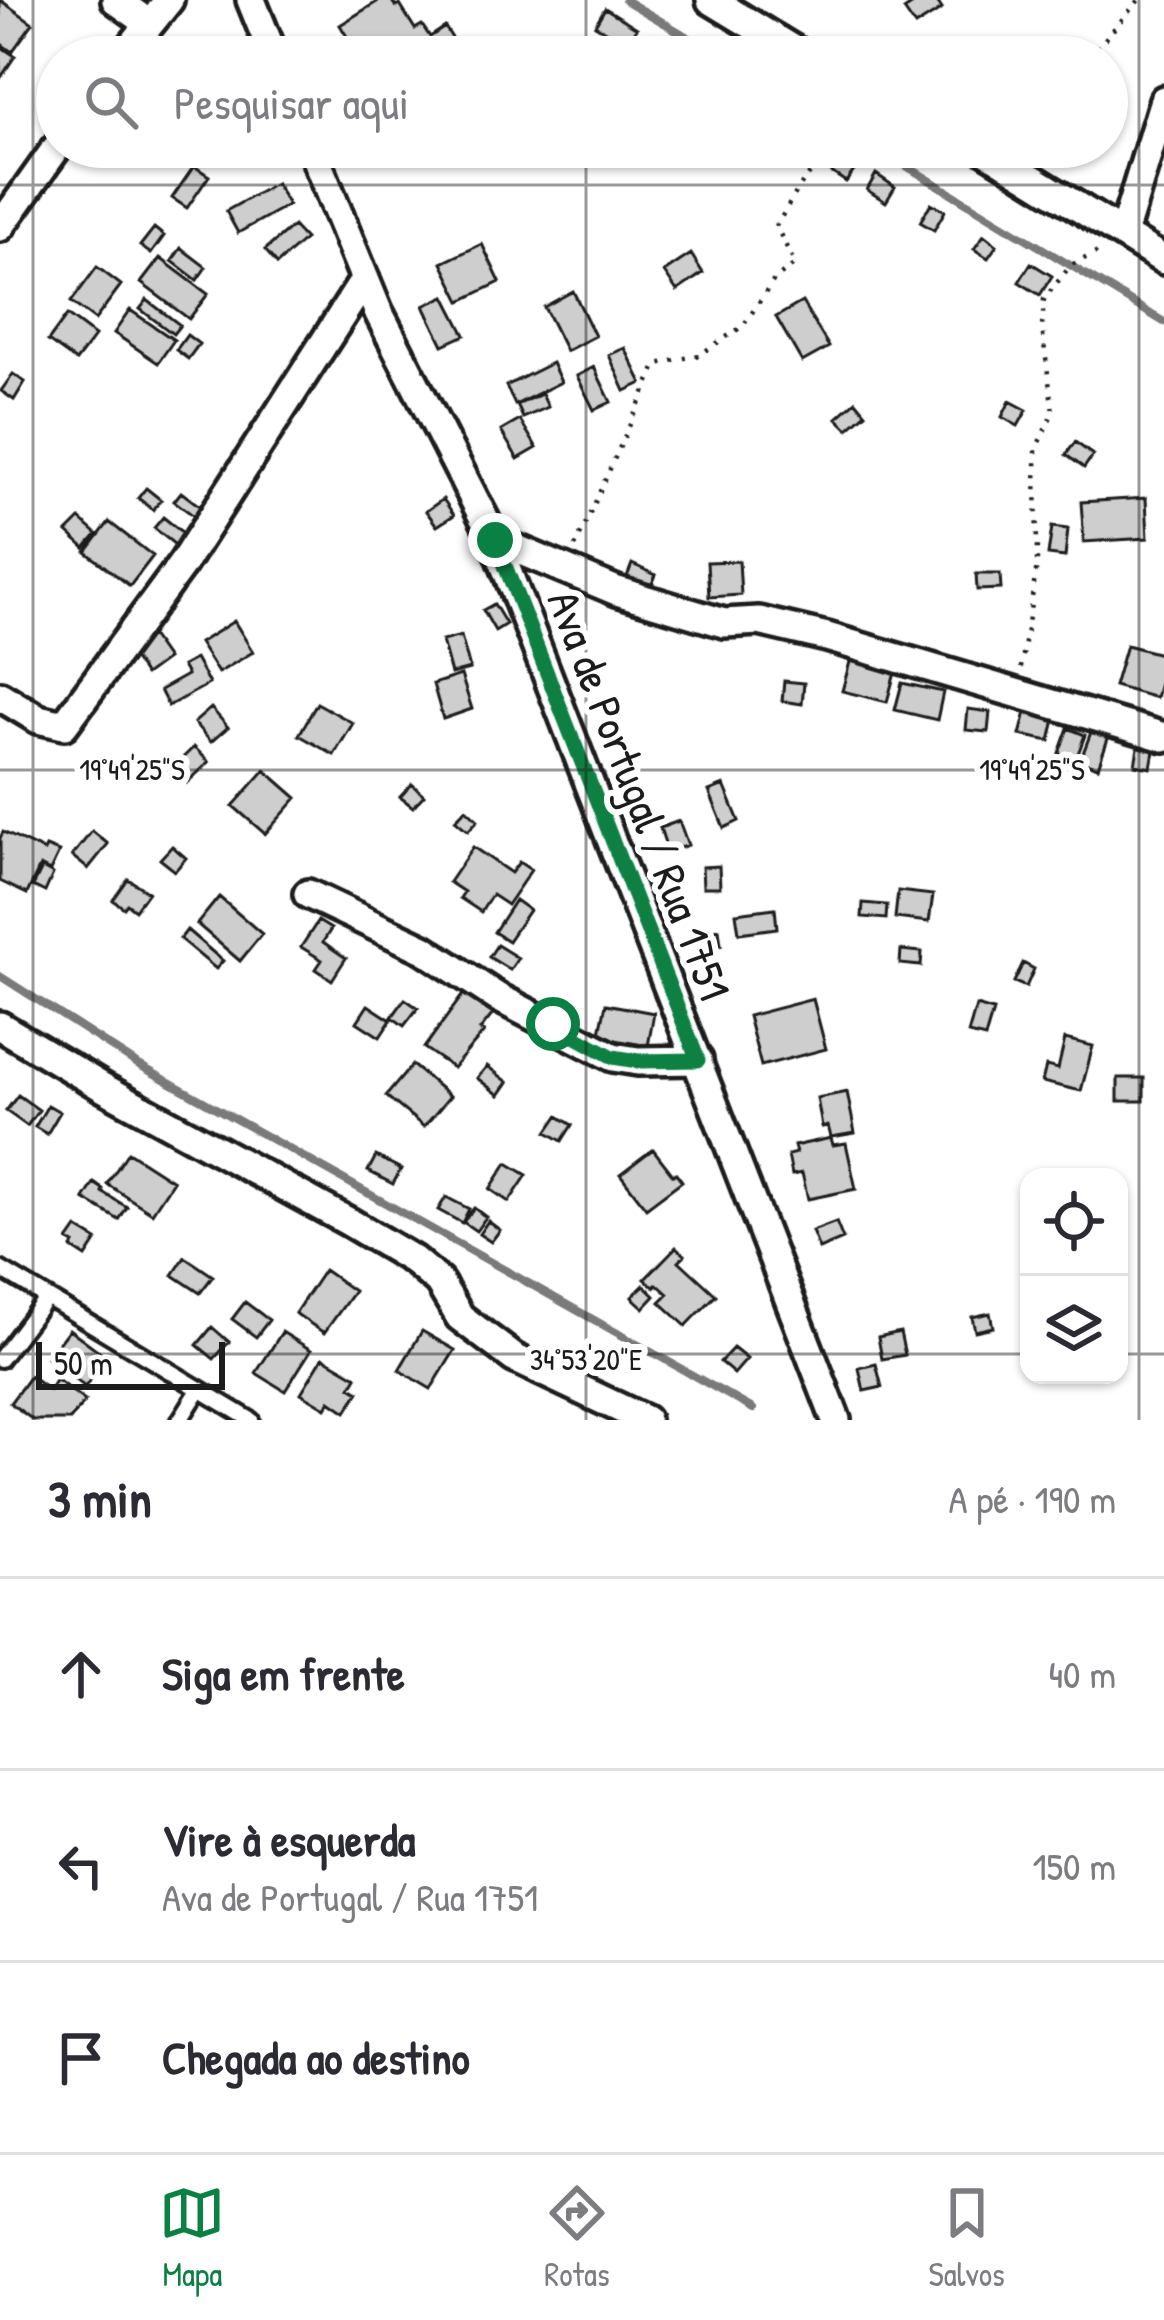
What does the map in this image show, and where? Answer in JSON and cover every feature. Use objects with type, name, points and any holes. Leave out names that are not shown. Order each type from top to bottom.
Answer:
[{"type":"street","points":[[116,0],[148,22]]},
{"type":"street","points":[[138,36],[169,0]]},
{"type":"street","points":[[251,0],[266,36]]},
{"type":"street","points":[[711,0],[770,36]]},
{"type":"street","points":[[1123,234],[1164,100]]},
{"type":"street","points":[[0,227],[42,168]]},
{"type":"street","name":"Ava de Portugal / Rua 1751","points":[[320,168],[378,311],[495,540],[836,1420]]},
{"type":"street","points":[[1015,168],[1164,260]]},
{"type":"street","points":[[0,695],[38,719],[64,725],[183,563],[365,279]]},
{"type":"street","points":[[495,540],[617,591],[724,623],[759,621],[784,626],[1164,737]]},
{"type":"street","points":[[308,894],[424,949],[497,997],[613,1057],[698,1060]]},
{"type":"street","points":[[0,1026],[413,1260],[439,1282],[460,1317],[514,1358],[645,1420]]},
{"type":"lane","points":[[0,1269],[251,1420]]},
{"type":"lane","points":[[0,1359],[46,1297]]},
{"type":"lane","points":[[180,1420],[200,1390]]},
{"type":"path","points":[[1107,36],[1139,0]]},
{"type":"path","points":[[565,569],[657,364],[699,355],[743,326],[774,280],[795,264],[776,226],[813,168]]},
{"type":"path","points":[[1017,692],[1037,565],[1036,449],[1053,412],[1042,328],[1044,299],[1071,265],[1123,234]]},
{"type":"building","points":[[0,0],[33,23],[12,52],[0,43]]},
{"type":"building","points":[[380,0],[391,0],[396,7],[400,5],[415,29],[422,25],[429,36],[347,36],[340,25]]},
{"type":"building","points":[[919,0],[936,0],[942,9],[915,26],[904,10]]},
{"type":"building","points":[[605,8],[637,28],[632,36],[614,36],[595,25]]},
{"type":"building","points":[[0,46],[15,56],[0,79]]},
{"type":"building","points":[[193,168],[209,176],[187,208],[172,198]]},
{"type":"building","points":[[834,168],[856,168],[846,182],[831,172]]},
{"type":"building","points":[[876,174],[895,187],[886,202],[867,190]]},
{"type":"building","points":[[276,183],[288,205],[238,233],[226,211]]},
{"type":"building","points":[[931,203],[945,211],[934,230],[920,222]]},
{"type":"building","points":[[293,226],[305,239],[277,264],[265,250]]},
{"type":"building","points":[[154,228],[164,236],[151,254],[140,246]]},
{"type":"building","points":[[984,235],[997,245],[988,258],[974,249]]},
{"type":"building","points":[[482,244],[500,282],[461,301],[442,263]]},
{"type":"building","points":[[181,248],[206,267],[197,280],[172,261]]},
{"type":"building","points":[[691,254],[703,273],[677,291],[664,272]]},
{"type":"building","points":[[160,258],[208,294],[189,319],[141,283]]},
{"type":"building","points":[[1031,263],[1052,276],[1040,295],[1019,282]]},
{"type":"building","points":[[97,267],[121,285],[95,320],[71,302]]},
{"type":"building","points":[[573,291],[595,336],[566,351],[544,307]]},
{"type":"building","points":[[445,296],[465,335],[443,345],[424,306]]},
{"type":"building","points":[[147,300],[180,325],[173,334],[140,309]]},
{"type":"building","points":[[802,302],[829,347],[802,362],[776,317]]},
{"type":"building","points":[[130,310],[174,340],[158,363],[114,333]]},
{"type":"building","points":[[67,315],[95,336],[76,361],[48,341]]},
{"type":"building","points":[[187,335],[199,344],[188,359],[176,350]]},
{"type":"building","points":[[625,348],[642,383],[625,391],[609,355]]},
{"type":"building","points":[[552,363],[561,382],[515,405],[506,386]]},
{"type":"building","points":[[594,367],[611,402],[594,410],[577,376]]},
{"type":"building","points":[[13,374],[25,382],[14,400],[1,391]]},
{"type":"building","points":[[542,394],[548,407],[523,418],[517,405]]},
{"type":"building","points":[[856,401],[866,413],[848,429],[837,418]]},
{"type":"building","points":[[1010,401],[1027,410],[1018,426],[1002,417]]},
{"type":"building","points":[[520,420],[537,448],[518,459],[501,431]]},
{"type":"building","points":[[1075,442],[1093,455],[1084,468],[1066,455]]},
{"type":"building","points":[[146,488],[161,500],[153,510],[138,498]]},
{"type":"building","points":[[181,492],[205,510],[198,519],[174,501]]},
{"type":"building","points":[[1146,498],[1148,538],[1084,542],[1081,502]]},
{"type":"building","points":[[443,499],[454,515],[437,526],[426,511]]},
{"type":"building","points":[[163,517],[184,534],[175,545],[154,528]]},
{"type":"building","points":[[80,519],[97,534],[85,548],[67,532]]},
{"type":"building","points":[[109,522],[153,556],[130,586],[86,552]]},
{"type":"building","points":[[1052,527],[1068,529],[1065,557],[1048,555]]},
{"type":"building","points":[[739,561],[741,595],[709,597],[707,562]]},
{"type":"building","points":[[632,564],[656,575],[650,588],[627,577]]},
{"type":"building","points":[[976,574],[1000,574],[1001,589],[977,590]]},
{"type":"building","points":[[494,604],[506,624],[495,631],[483,610]]},
{"type":"building","points":[[234,621],[253,652],[218,673],[199,643]]},
{"type":"building","points":[[151,636],[167,659],[145,675],[129,652]]},
{"type":"building","points":[[461,636],[470,669],[451,674],[442,641]]},
{"type":"building","points":[[1126,645],[1164,655],[1156,698],[1114,686]]},
{"type":"building","points":[[851,658],[896,669],[887,702],[842,691]]},
{"type":"building","points":[[195,659],[209,684],[168,706],[160,690],[187,675],[182,666]]},
{"type":"building","points":[[461,675],[472,709],[443,719],[433,684]]},
{"type":"building","points":[[784,681],[804,683],[802,704],[782,701]]},
{"type":"building","points":[[902,683],[943,692],[937,720],[895,710]]},
{"type":"building","points":[[317,703],[353,723],[334,755],[299,735]]},
{"type":"building","points":[[211,708],[228,727],[211,742],[194,723]]},
{"type":"building","points":[[968,709],[990,712],[988,732],[966,730]]},
{"type":"building","points":[[1026,712],[1055,719],[1050,741],[1020,735]]},
{"type":"building","points":[[1093,727],[1110,733],[1098,767],[1080,761]]},
{"type":"building","points":[[1068,728],[1085,735],[1076,759],[1059,753]]},
{"type":"building","points":[[1140,736],[1156,739],[1151,768],[1135,765]]},
{"type":"building","points":[[194,747],[209,762],[187,783],[172,768]]},
{"type":"building","points":[[265,770],[297,798],[265,834],[233,806]]},
{"type":"building","points":[[412,784],[424,795],[413,807],[400,797]]},
{"type":"building","points":[[724,785],[739,821],[724,828],[709,791]]},
{"type":"building","points":[[466,809],[478,820],[468,831],[455,820]]},
{"type":"building","points":[[679,821],[688,845],[668,852],[660,828]]},
{"type":"building","points":[[92,831],[108,844],[88,869],[72,856]]},
{"type":"building","points":[[3,832],[44,851],[46,847],[59,852],[50,871],[40,866],[27,894],[0,881]]},
{"type":"building","points":[[172,846],[186,858],[175,871],[160,859]]},
{"type":"building","points":[[473,847],[511,873],[519,862],[531,870],[507,905],[492,895],[481,912],[460,898],[464,892],[449,882]]},
{"type":"building","points":[[719,866],[720,887],[703,887],[702,867]]},
{"type":"building","points":[[42,868],[53,874],[45,892],[33,886]]},
{"type":"building","points":[[128,879],[148,892],[135,910],[113,900]]},
{"type":"building","points":[[898,891],[933,895],[929,922],[895,918]]},
{"type":"building","points":[[219,897],[262,934],[240,961],[197,924]]},
{"type":"building","points":[[515,900],[529,910],[508,941],[494,932]]},
{"type":"building","points":[[863,903],[887,905],[886,919],[862,917]]},
{"type":"building","points":[[775,908],[777,928],[739,933],[736,913]]},
{"type":"building","points":[[318,921],[331,929],[323,942],[346,958],[332,980],[316,969],[322,960],[301,947]]},
{"type":"building","points":[[719,929],[721,945],[704,947],[701,932]]},
{"type":"building","points":[[187,930],[223,961],[216,969],[180,939]]},
{"type":"building","points":[[497,945],[518,958],[510,970],[489,957]]},
{"type":"building","points":[[901,950],[922,952],[921,966],[900,964]]},
{"type":"building","points":[[1023,963],[1034,969],[1026,987],[1014,982]]},
{"type":"building","points":[[464,993],[493,1014],[453,1068],[424,1048]]},
{"type":"building","points":[[405,999],[418,1008],[404,1026],[392,1017]]},
{"type":"building","points":[[813,999],[826,1049],[761,1066],[748,1016]]},
{"type":"building","points":[[606,1004],[654,1013],[648,1046],[599,1037]]},
{"type":"building","points":[[368,1005],[391,1020],[380,1037],[357,1022]]},
{"type":"building","points":[[976,1006],[993,1011],[985,1038],[968,1034]]},
{"type":"building","points":[[1065,1039],[1093,1046],[1081,1091],[1042,1082],[1046,1066],[1058,1069]]},
{"type":"building","points":[[412,1065],[450,1096],[424,1127],[386,1096]]},
{"type":"building","points":[[487,1066],[508,1082],[499,1095],[477,1078]]},
{"type":"building","points":[[1118,1078],[1144,1078],[1144,1101],[1118,1101]]},
{"type":"building","points":[[847,1092],[855,1133],[831,1137],[828,1126],[822,1127],[817,1098]]},
{"type":"building","points":[[18,1095],[39,1110],[27,1126],[6,1111]]},
{"type":"building","points":[[48,1105],[60,1112],[47,1134],[35,1127]]},
{"type":"building","points":[[558,1116],[572,1125],[562,1141],[547,1132]]},
{"type":"building","points":[[831,1138],[833,1145],[846,1143],[856,1189],[808,1199],[802,1173],[792,1175],[788,1155],[796,1153],[794,1146]]},
{"type":"building","points":[[653,1149],[682,1181],[646,1208],[620,1174]]},
{"type":"building","points":[[128,1152],[173,1181],[152,1213],[107,1184]]},
{"type":"building","points":[[376,1156],[401,1169],[393,1184],[368,1171]]},
{"type":"building","points":[[507,1163],[527,1175],[509,1202],[490,1189]]},
{"type":"building","points":[[94,1183],[127,1207],[119,1220],[84,1199]]},
{"type":"building","points":[[446,1197],[469,1209],[462,1223],[438,1210]]},
{"type":"building","points":[[474,1208],[486,1217],[476,1231],[463,1222]]},
{"type":"building","points":[[488,1221],[500,1230],[491,1242],[479,1234]]},
{"type":"building","points":[[836,1222],[843,1239],[819,1249],[812,1231]]},
{"type":"building","points":[[77,1228],[97,1240],[86,1257],[68,1241]]},
{"type":"building","points":[[676,1247],[685,1255],[679,1261],[716,1295],[686,1326],[660,1302],[668,1294],[645,1279]]},
{"type":"building","points":[[185,1257],[213,1276],[200,1293],[173,1275]]},
{"type":"building","points":[[324,1270],[354,1291],[324,1333],[295,1313]]},
{"type":"building","points":[[644,1285],[655,1296],[644,1308],[632,1297]]},
{"type":"building","points":[[245,1302],[269,1320],[256,1337],[232,1319]]},
{"type":"building","points":[[990,1313],[993,1327],[975,1331],[972,1317]]},
{"type":"building","points":[[212,1327],[229,1342],[214,1359],[197,1345]]},
{"type":"building","points":[[69,1329],[107,1357],[85,1387],[47,1358]]},
{"type":"building","points":[[422,1331],[455,1350],[431,1389],[399,1370]]},
{"type":"building","points":[[282,1332],[311,1350],[285,1391],[256,1373]]},
{"type":"building","points":[[900,1332],[905,1355],[882,1359],[878,1337]]},
{"type":"building","points":[[733,1348],[747,1359],[734,1374],[720,1362]]},
{"type":"building","points":[[323,1357],[357,1377],[351,1387],[359,1392],[346,1412],[330,1401],[326,1408],[301,1393]]},
{"type":"building","points":[[876,1364],[882,1387],[864,1391],[859,1368]]},
{"type":"building","points":[[30,1376],[49,1390],[56,1379],[85,1401],[70,1420],[33,1420],[10,1403]]},
{"type":"waterway","points":[[625,0],[686,36]]},
{"type":"waterway","points":[[910,168],[1164,322]]},
{"type":"waterway","points":[[0,976],[139,1065],[753,1409]]},
{"type":"route","points":[[495,540],[698,1060],[613,1057],[553,1024]]}]
